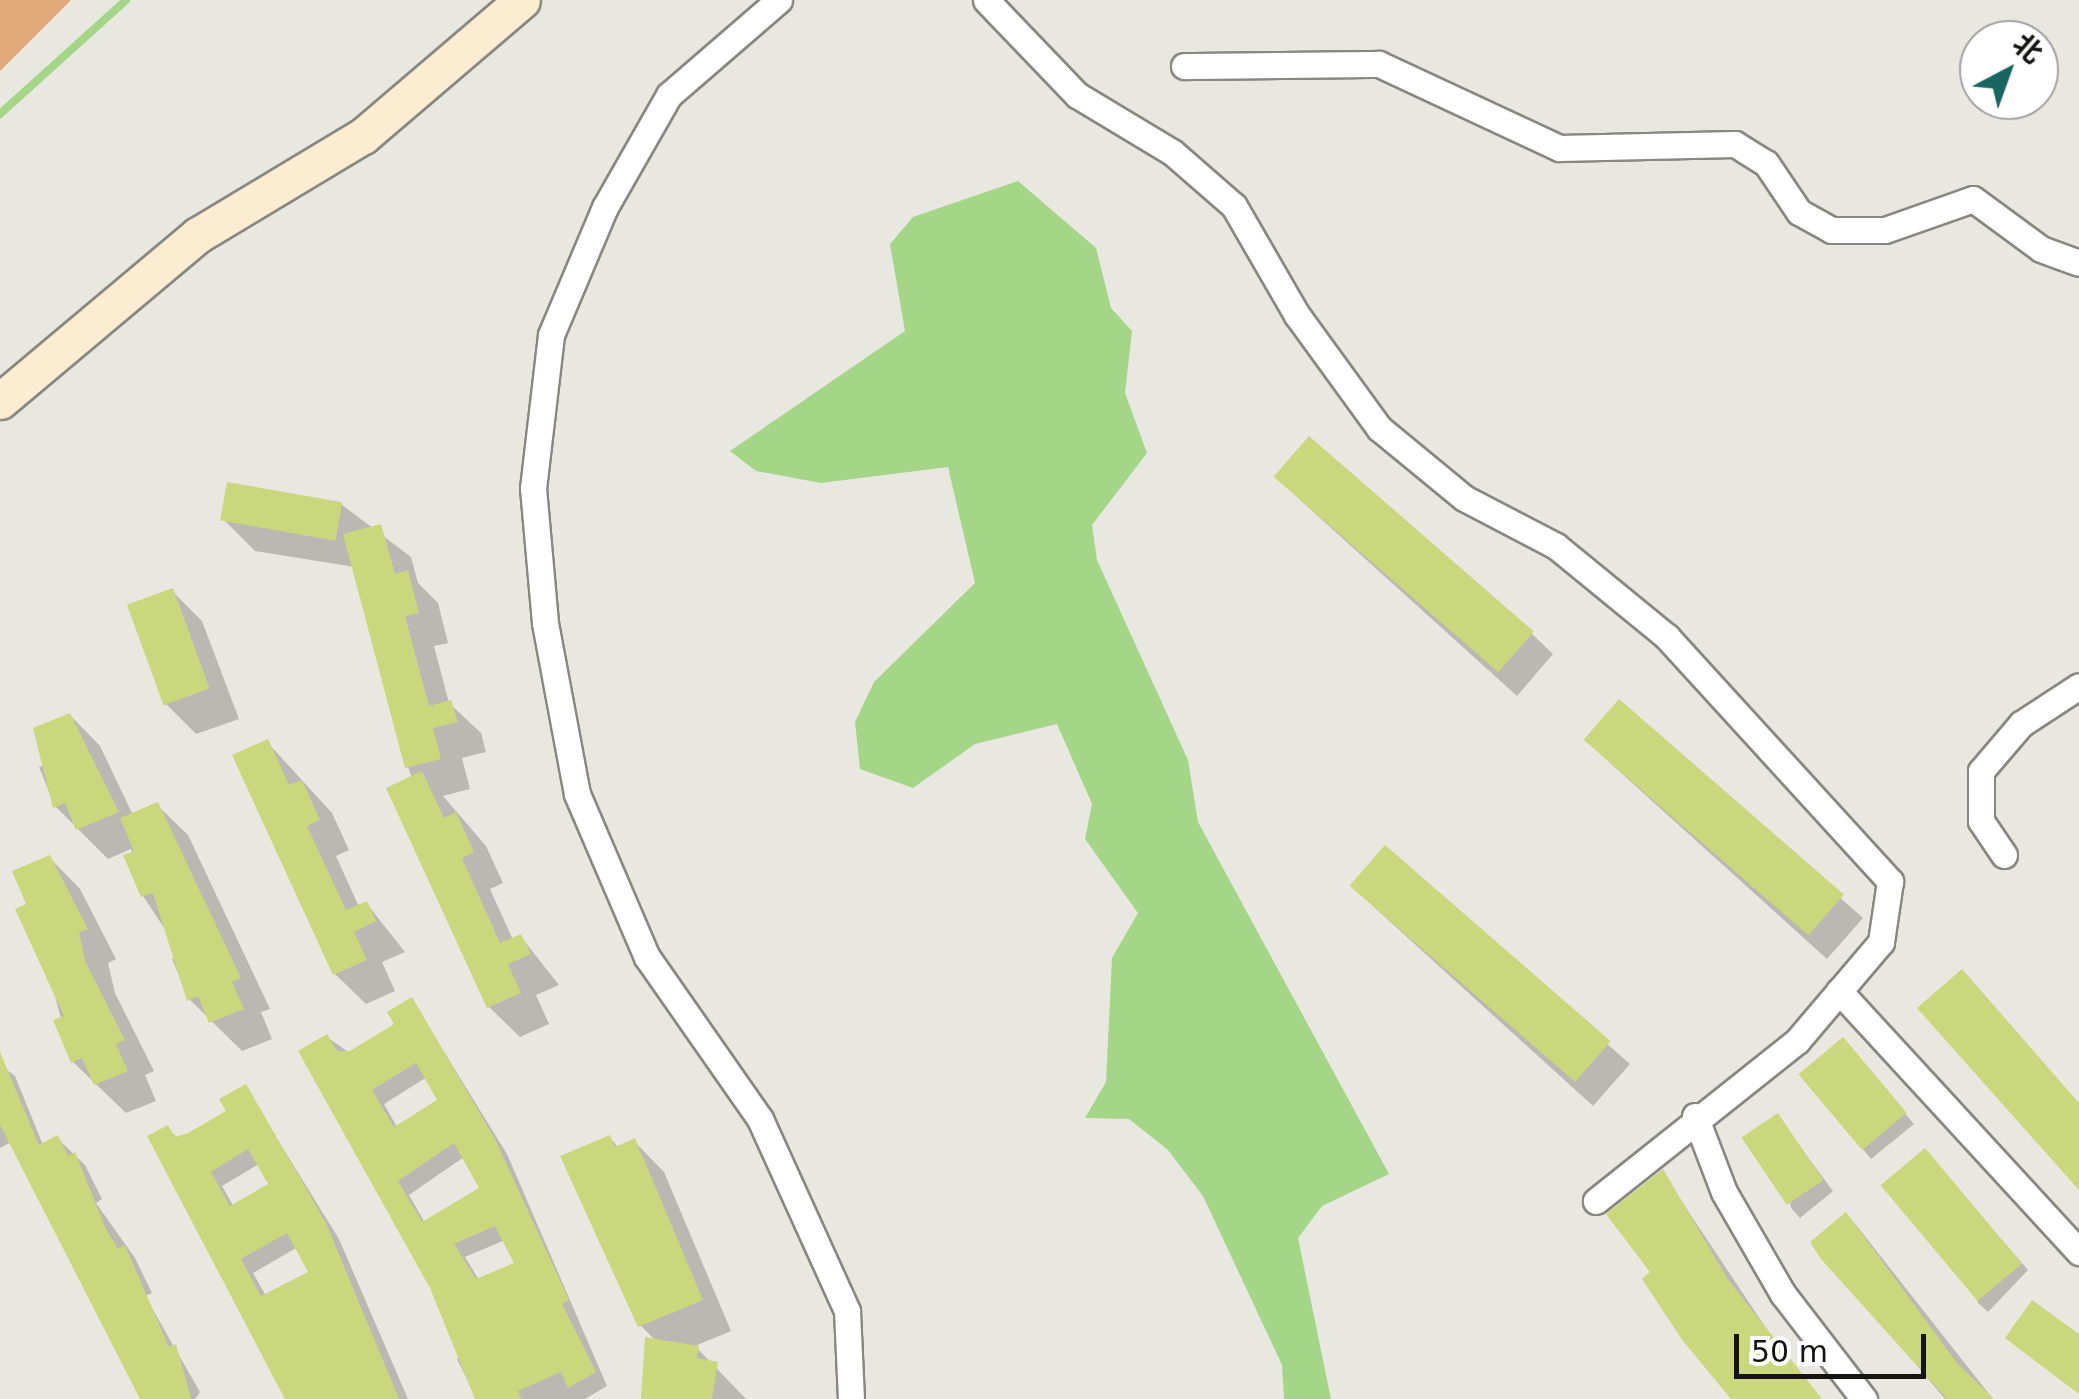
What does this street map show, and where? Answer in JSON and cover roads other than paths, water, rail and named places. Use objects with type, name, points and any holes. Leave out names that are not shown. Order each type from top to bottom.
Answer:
[{"type":"street","points":[[0,401],[198,235],[363,136],[522,0]]},
{"type":"street","points":[[778,0],[669,95],[605,207],[552,335],[533,488],[544,623],[578,794],[647,957],[760,1118],[847,1311],[852,1399]]},
{"type":"street","points":[[986,0],[1077,95],[1172,152],[1234,206],[1297,315],[1379,428],[1464,498],[1556,546],[1667,637],[1890,881],[1881,942],[1797,1042],[1695,1116],[1596,1201]]},
{"type":"street","points":[[1184,66],[1379,64],[1560,148],[1735,144],[1766,163],[1798,212],[1831,230],[1885,230],[1973,199],[2041,249],[2079,263]]},
{"type":"street","points":[[2004,856],[1981,821],[1980,771],[2021,724],[2079,686]]},
{"type":"street","points":[[1840,992],[2079,1252]]},
{"type":"street","points":[[1695,1116],[1724,1192],[1783,1294],[1864,1399]]},
{"type":"waterway","points":[[0,114],[126,0]]}]
